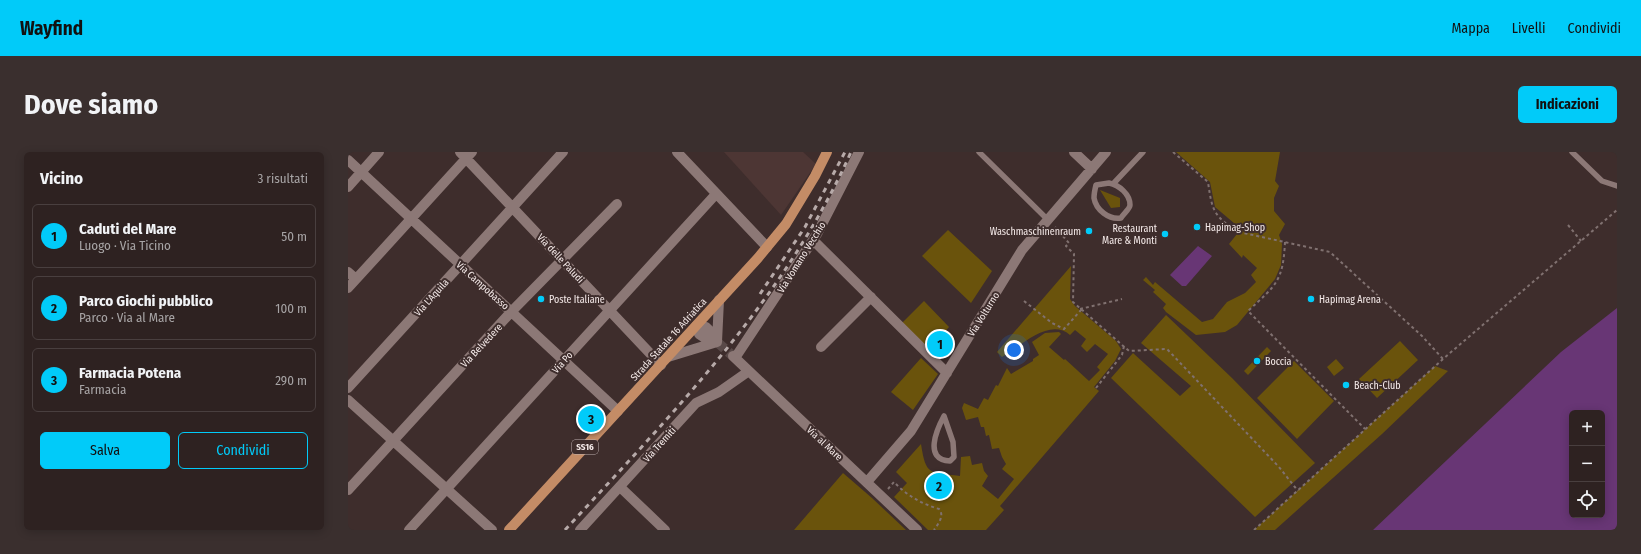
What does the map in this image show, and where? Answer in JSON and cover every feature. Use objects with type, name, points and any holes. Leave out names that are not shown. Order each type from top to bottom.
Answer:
[{"type":"main road","name":"Strada Statale 16 Adriatica","points":[[509,530],[767,247],[786,224],[815,176],[827,152]]},
{"type":"street","points":[[348,187],[379,152]]},
{"type":"street","name":"Via L'Aquila","points":[[348,388],[563,152]]},
{"type":"street","points":[[677,152],[767,247]]},
{"type":"street","name":"Via Vomano Vecchio","points":[[734,357],[813,240],[859,152]]},
{"type":"street","points":[[1074,152],[1089,173]]},
{"type":"street","name":"Via Volturno","points":[[867,482],[911,431],[1022,250],[1046,218],[1089,173],[1106,152]]},
{"type":"street","points":[[348,288],[411,219],[466,154]]},
{"type":"street","name":"Via delle Paludi","points":[[466,154],[512,207],[661,364]]},
{"type":"street","name":"Via Campobasso","points":[[348,160],[618,411]]},
{"type":"street","name":"Via Po","points":[[409,530],[716,194]]},
{"type":"street","name":"Via Belvedere","points":[[348,490],[392,440],[512,311],[617,204]]},
{"type":"street","points":[[813,240],[947,373]]},
{"type":"street","points":[[348,272],[356,279]]},
{"type":"street","points":[[821,347],[871,298]]},
{"type":"street","points":[[714,340],[719,300]]},
{"type":"street","points":[[696,326],[699,334],[705,339],[714,340]]},
{"type":"street","points":[[668,357],[714,340]]},
{"type":"street","name":"Via al Mare","points":[[734,357],[917,530]]},
{"type":"street","name":"Via Tremiti","points":[[580,530],[696,403],[719,392],[749,371]]},
{"type":"street","points":[[348,400],[492,530]]},
{"type":"street","points":[[620,487],[664,530]]},
{"type":"lane","points":[[979,152],[1046,218]]},
{"type":"lane","points":[[1114,184],[1143,152]]},
{"type":"lane","points":[[1572,152],[1602,180],[1617,186]]},
{"type":"lane","points":[[1089,173],[1096,185],[1096,201],[1101,211],[1112,218],[1120,218],[1130,205],[1122,188],[1114,184],[1096,185]]},
{"type":"lane","points":[[944,416],[955,448],[954,457],[950,461],[940,458],[935,452],[933,442],[944,416]]},
{"type":"path","points":[[1173,152],[1208,182],[1213,211],[1226,224],[1239,232],[1330,252],[1443,358]]},
{"type":"path","points":[[1254,530],[1443,358],[1617,210]]},
{"type":"path","points":[[1046,218],[1069,243],[1066,246],[1074,254],[1072,302],[1129,351],[1167,348],[1279,468],[1298,491]]},
{"type":"path","points":[[1568,225],[1581,241]]},
{"type":"path","points":[[1285,242],[1281,276],[1269,292],[1248,311],[1366,429]]},
{"type":"path","points":[[1024,301],[1052,323],[1064,329],[1081,309],[1122,299]]},
{"type":"path","points":[[1096,388],[1122,355],[1124,346]]},
{"type":"path","points":[[887,490],[894,482],[901,490],[938,509],[941,512],[941,517],[934,530]]},
{"type":"shaded area","points":[[724,152],[803,152],[816,164],[781,215]]},
{"type":"shaded area","points":[[1176,152],[1280,152],[1275,181],[1279,186],[1274,198],[1274,211],[1285,224],[1279,235],[1282,244],[1281,265],[1275,279],[1237,325],[1225,332],[1196,335],[1166,312],[1163,308],[1166,304],[1153,292],[1155,290],[1143,280],[1146,277],[1153,285],[1155,282],[1202,322],[1213,319],[1227,302],[1245,293],[1256,282],[1251,275],[1257,268],[1243,255],[1242,258],[1229,244],[1241,229],[1215,207],[1210,182]]},
{"type":"shaded area","points":[[1100,190],[1120,198],[1120,207],[1111,208]]},
{"type":"shaded area","points":[[948,230],[992,271],[971,303],[922,256]]},
{"type":"shaded area","points":[[1198,246],[1212,256],[1186,286],[1182,286],[1170,275]]},
{"type":"shaded area","points":[[1071,266],[1070,299],[1075,306],[1116,341],[1121,349],[1115,361],[1094,387],[1099,391],[1000,506],[1004,510],[986,530],[928,530],[894,497],[907,483],[896,472],[921,444],[927,467],[935,473],[960,476],[961,457],[970,456],[972,465],[982,463],[984,471],[988,476],[982,486],[998,499],[1014,479],[1002,469],[1006,464],[999,448],[992,449],[989,435],[986,436],[984,427],[981,427],[978,417],[966,420],[962,408],[964,403],[978,409],[984,398],[988,400],[996,385],[998,386],[1007,368],[1011,374],[1033,361],[1033,359],[1039,355],[1032,342],[1045,333],[1059,332],[1061,334],[1049,347],[1064,360],[1065,359],[1089,381],[1100,370],[1097,367],[1108,354],[1095,344],[1087,352],[1081,346],[1086,339],[1075,330],[1070,335],[1062,330],[1053,329],[1044,331],[1002,357],[997,352]]},
{"type":"shaded area","points":[[924,301],[949,327],[928,351],[902,323]]},
{"type":"shaded area","points":[[1617,308],[1617,530],[1373,530],[1561,352]]},
{"type":"shaded area","points":[[1166,315],[1232,378],[1315,463],[1255,517],[1111,378],[1133,353],[1180,396],[1191,386],[1141,343]]},
{"type":"shaded area","points":[[1400,341],[1418,360],[1377,398],[1359,379]]},
{"type":"shaded area","name":"Boccia","points":[[1267,347],[1271,351],[1248,375],[1244,371]]},
{"type":"shaded area","points":[[921,358],[938,374],[913,410],[891,392]]},
{"type":"shaded area","points":[[1336,359],[1344,368],[1334,376],[1327,367]]},
{"type":"shaded area","points":[[1294,361],[1334,401],[1297,439],[1257,398]]},
{"type":"shaded area","points":[[1435,366],[1448,371],[1382,434],[1275,530],[1254,530]]},
{"type":"shaded area","points":[[843,473],[872,498],[906,530],[794,530]]},
{"type":"tunnel","points":[[717,342],[733,356]]},
{"type":"railway","points":[[760,294],[805,227],[845,152]]},
{"type":"railway","points":[[565,530],[646,443],[724,352],[760,305],[794,256],[824,205],[851,152]]},
{"type":"place","name":"Hapimag-Shop","points":[[1197,227]]},
{"type":"place","name":"Waschmaschinenraum","points":[[1089,231]]},
{"type":"place","name":"Restaurant Mare & Monti","points":[[1165,234]]},
{"type":"place","name":"Poste Italiane","points":[[541,299]]},
{"type":"place","name":"Hapimag Arena","points":[[1311,299]]},
{"type":"place","name":"Caduti del Mare","points":[[940,344]]},
{"type":"place","name":"Boccia","points":[[1257,361]]},
{"type":"place","name":"Beach-Club","points":[[1346,385]]},
{"type":"place","name":"Farmacia Potena","points":[[591,419]]},
{"type":"place","name":"Parco Giochi pubblico","points":[[939,486]]}]
